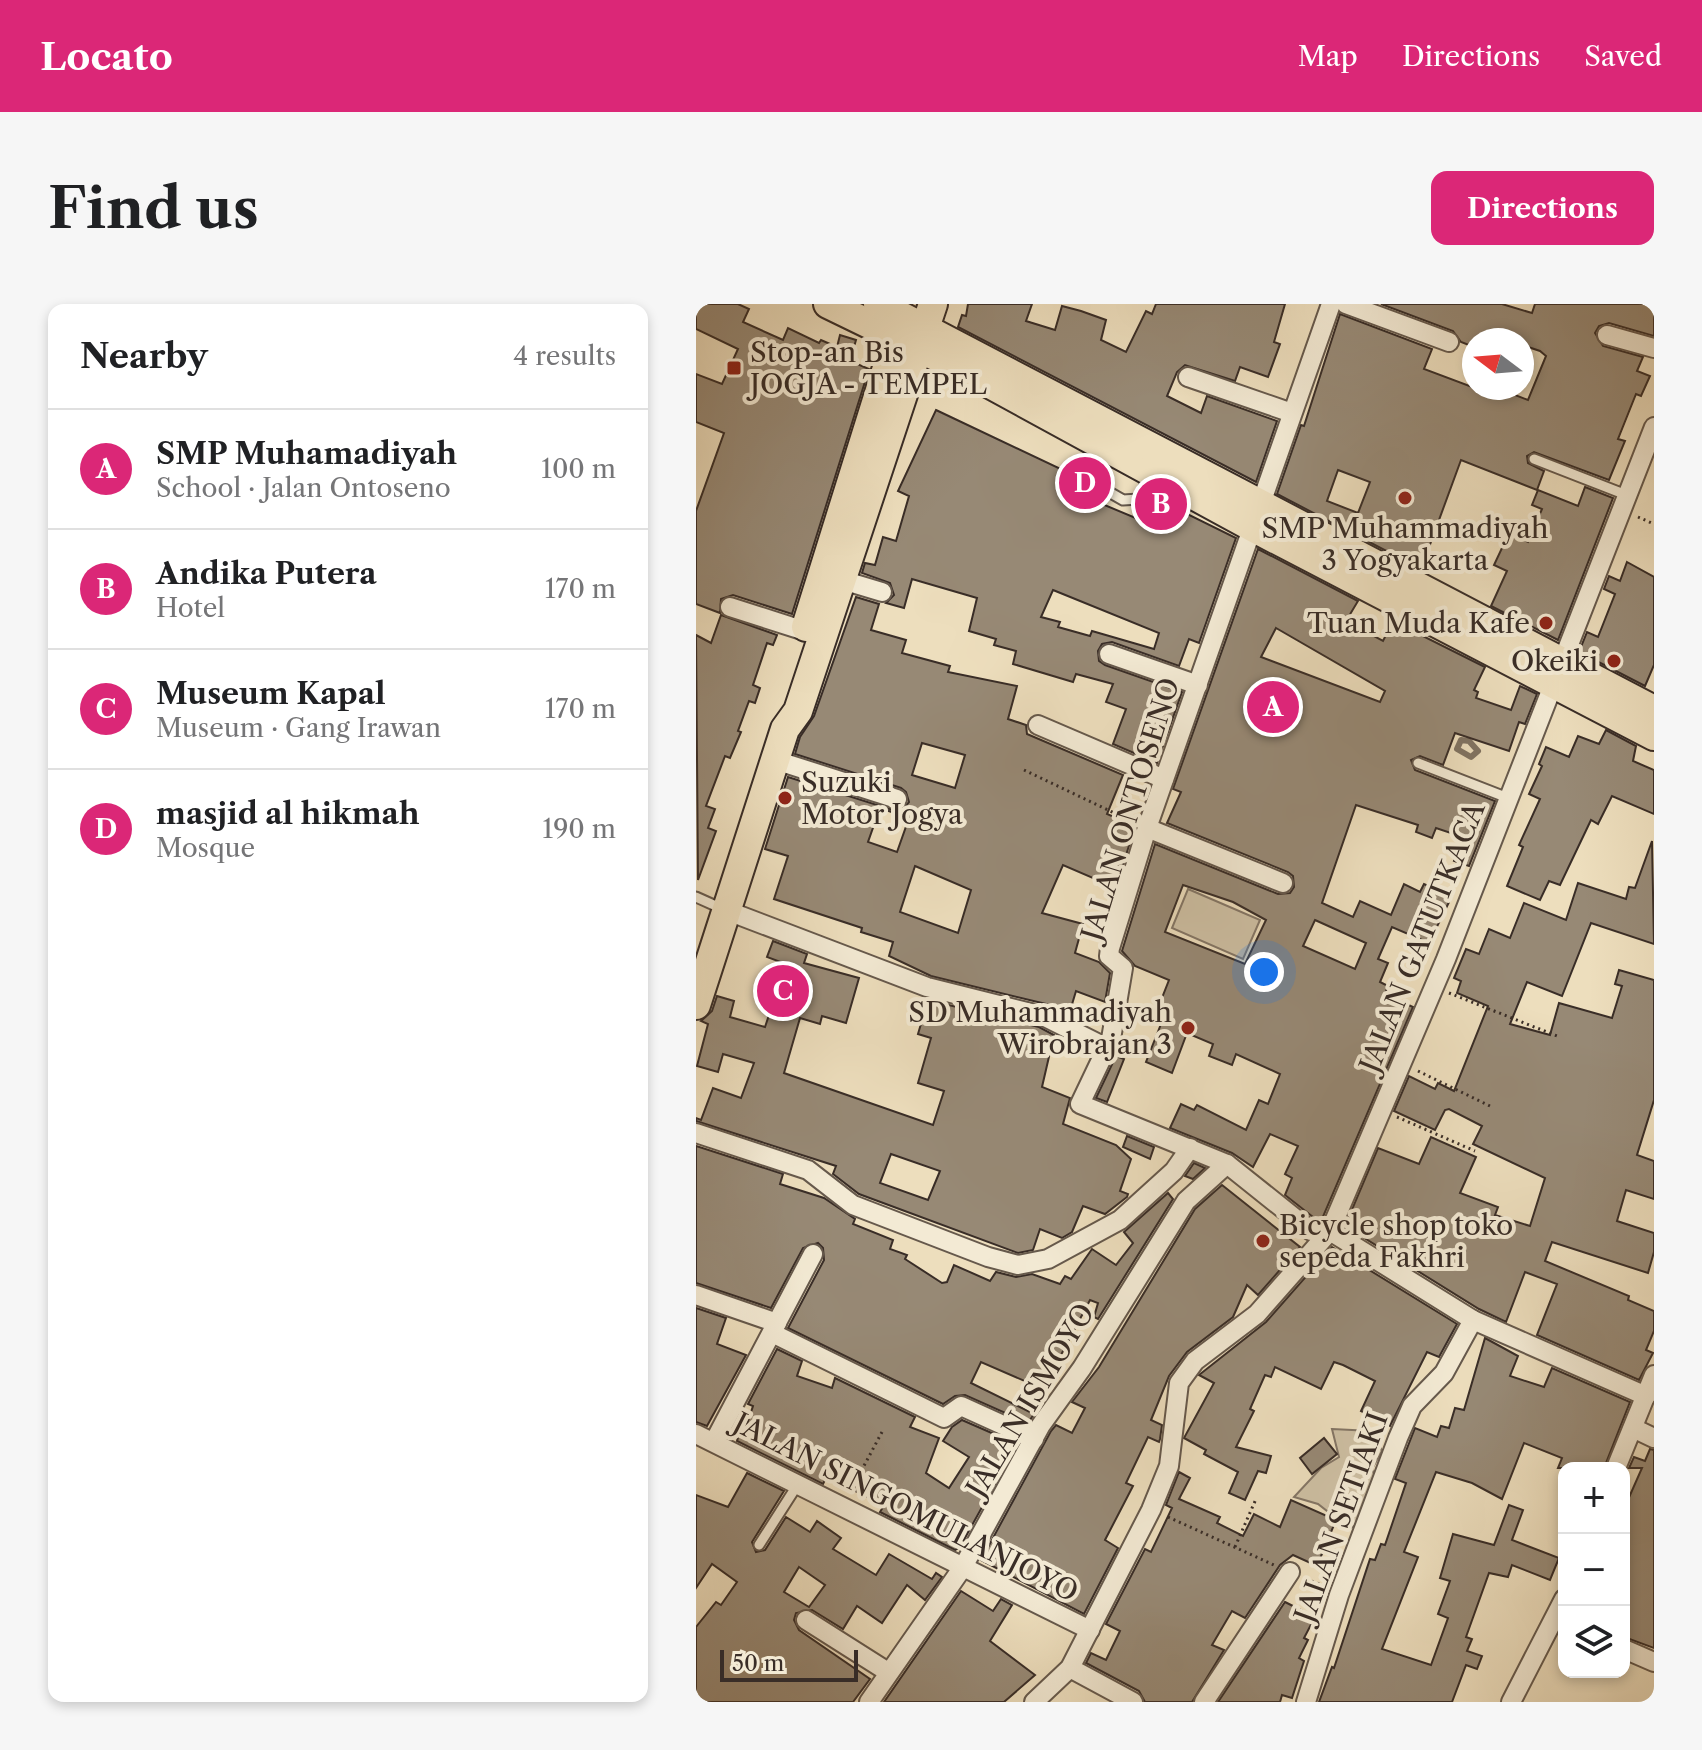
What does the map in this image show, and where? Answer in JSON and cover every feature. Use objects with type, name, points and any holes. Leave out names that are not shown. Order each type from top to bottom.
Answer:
[{"type":"main road","points":[[828,304],[917,321],[964,359],[1151,471],[1258,516]]},
{"type":"main road","points":[[696,1005],[702,965],[728,911],[785,729],[798,711],[842,580],[888,401],[867,311]]},
{"type":"main road","points":[[785,729],[783,707],[805,631],[917,321]]},
{"type":"main road","points":[[888,401],[964,359]]},
{"type":"main road","points":[[964,359],[1558,673],[1654,736]]},
{"type":"main road","points":[[1558,673],[1654,710]]},
{"type":"street","name":"JALAN ONTOSENO","points":[[1331,304],[1147,828],[1110,948],[1109,956],[1123,968],[1115,1019],[1080,1105],[1227,1164],[1311,1231],[1330,1231],[1473,1320],[1646,1396]]},
{"type":"street","points":[[1346,304],[1449,342]]},
{"type":"street","points":[[1607,335],[1654,348]]},
{"type":"street","points":[[1188,377],[1292,413]]},
{"type":"street","name":"JALAN GATUTKACA","points":[[1034,1702],[1070,1668],[1151,1510],[1169,1466],[1179,1383],[1195,1361],[1257,1314],[1330,1231],[1434,987],[1654,427]]},
{"type":"street","points":[[842,580],[882,592]]},
{"type":"street","points":[[730,607],[805,631]]},
{"type":"street","points":[[1109,654],[1198,685]]},
{"type":"street","points":[[1038,725],[1164,779]]},
{"type":"street","points":[[775,760],[897,799]]},
{"type":"street","points":[[1147,828],[1283,883]]},
{"type":"street","points":[[728,911],[927,987],[1043,1016],[1105,1047]]},
{"type":"street","points":[[696,1133],[808,1170],[853,1205],[988,1257],[1018,1265],[1048,1259],[1120,1220],[1174,1171],[1190,1148]]},
{"type":"street","name":"JALAN ISMOYO","points":[[869,1702],[963,1567],[1034,1439],[1186,1201],[1227,1164]]},
{"type":"street","points":[[714,1442],[813,1254]]},
{"type":"street","points":[[696,1295],[774,1328],[944,1418],[961,1406],[1034,1439]]},
{"type":"street","name":"JALAN SETIAKI","points":[[1306,1702],[1339,1595],[1412,1406],[1444,1373],[1473,1320]]},
{"type":"street","points":[[1619,1462],[1654,1375]]},
{"type":"street","points":[[1633,1428],[1654,1438]]},
{"type":"street","name":"JALAN SINGOMULANJOYO","points":[[696,1434],[1090,1630]]},
{"type":"street","points":[[1204,1702],[1290,1572]]},
{"type":"street","points":[[806,1620],[888,1672]]},
{"type":"street","points":[[1511,1702],[1558,1626]]},
{"type":"street","points":[[1630,1652],[1654,1662]]},
{"type":"street","points":[[1070,1668],[1133,1702]]},
{"type":"lane","points":[[1534,459],[1629,496]]},
{"type":"lane","points":[[1109,492],[1123,500],[1139,499],[1151,471]]},
{"type":"lane","points":[[1418,763],[1508,798]]},
{"type":"lane","points":[[696,897],[728,911]]},
{"type":"lane","points":[[759,1545],[798,1484]]},
{"type":"path","points":[[1024,770],[1147,828]]},
{"type":"path","points":[[1434,987],[1557,1036]]},
{"type":"path","points":[[1403,1063],[1490,1106]]},
{"type":"path","points":[[1383,1111],[1475,1151]]},
{"type":"path","points":[[843,1506],[882,1432]]},
{"type":"path","points":[[1235,1547],[1256,1499]]},
{"type":"path","points":[[1151,1510],[1339,1595]]},
{"type":"shaded area","points":[[1188,889],[1260,920],[1243,959],[1172,928]]},
{"type":"shaded area","points":[[1332,1429],[1372,1431],[1382,1451],[1372,1469],[1380,1489],[1365,1533],[1356,1524],[1350,1529],[1318,1504],[1294,1497],[1321,1468],[1339,1457]]},
{"type":"building","points":[[696,304],[738,304],[749,309],[743,322],[783,340],[788,328],[819,343],[821,340],[837,347],[840,335],[856,340],[850,361],[869,369],[792,614],[733,595],[721,599],[720,613],[696,604],[696,511],[724,433],[696,422],[696,374],[722,384],[738,349],[696,329]]},
{"type":"building","points":[[968,304],[1032,304],[1026,321],[1055,330],[1062,306],[1081,311],[1106,320],[1101,340],[1126,352],[1146,311],[1152,314],[1156,304],[1285,304],[1274,342],[1280,344],[1268,377],[1240,367],[1235,381],[1185,365],[1177,372],[1167,396],[1201,413],[1207,396],[1277,421],[1256,482],[958,327],[962,315],[966,316]]},
{"type":"building","points":[[1381,304],[1502,304],[1532,313],[1535,304],[1654,304],[1654,336],[1609,323],[1599,326],[1595,333],[1603,346],[1643,357],[1637,371],[1650,376],[1641,396],[1636,394],[1618,439],[1625,441],[1609,480],[1534,452],[1527,456],[1528,463],[1544,471],[1537,490],[1461,460],[1421,569],[1277,494],[1301,425],[1304,426],[1340,314],[1432,349],[1424,369],[1462,383],[1462,400],[1534,400],[1534,385],[1546,356],[1534,349],[1534,328],[1462,328],[1461,342],[1453,331]],"holes":[[[1338,470],[1370,482],[1358,513],[1327,501]]]},
{"type":"building","points":[[936,410],[1071,474],[1077,462],[1107,475],[1095,501],[1145,522],[1157,494],[1173,503],[1171,506],[1236,538],[1199,643],[1189,639],[1179,666],[1112,642],[1102,644],[1098,651],[1099,661],[1105,665],[1182,692],[1157,763],[1113,744],[1126,709],[1106,702],[1113,684],[1076,674],[1073,682],[1013,664],[1016,651],[994,645],[996,639],[969,631],[977,598],[912,579],[904,608],[886,603],[894,595],[890,583],[862,573],[865,563],[875,565],[883,537],[896,541],[909,496],[898,491]],"holes":[[[1053,590],[1159,633],[1154,649],[1092,631],[1090,636],[1058,627],[1060,622],[1041,617]]]},
{"type":"building","points":[[1585,487],[1613,498],[1558,640],[1491,606],[1507,571],[1494,565],[1509,533],[1528,542],[1542,509],[1532,505],[1538,490],[1578,506]]},
{"type":"building","points":[[1258,549],[1358,601],[1346,621],[1383,641],[1393,621],[1485,667],[1474,690],[1478,692],[1476,698],[1511,710],[1520,686],[1537,694],[1525,724],[1519,722],[1509,751],[1455,733],[1443,765],[1420,756],[1411,760],[1415,770],[1495,801],[1469,866],[1454,861],[1463,837],[1436,828],[1432,838],[1416,832],[1418,825],[1356,805],[1322,903],[1353,917],[1360,901],[1391,915],[1404,884],[1420,892],[1424,884],[1452,896],[1429,943],[1392,927],[1378,959],[1388,963],[1380,982],[1388,986],[1385,994],[1413,1007],[1322,1219],[1313,1217],[1285,1195],[1292,1178],[1285,1174],[1298,1146],[1270,1134],[1253,1167],[1232,1153],[1170,1128],[1181,1104],[1194,1110],[1197,1105],[1246,1130],[1259,1100],[1268,1104],[1280,1074],[1236,1054],[1232,1065],[1209,1056],[1213,1044],[1187,1033],[1172,1073],[1146,1062],[1161,1024],[1158,1008],[1169,980],[1135,966],[1122,951],[1155,844],[1278,894],[1290,893],[1294,887],[1293,876],[1288,872],[1167,823],[1181,792],[1173,789]],"holes":[[[1276,628],[1385,691],[1380,702],[1261,657]],[[1183,885],[1233,902],[1266,920],[1245,964],[1165,932]],[[1315,920],[1366,943],[1355,969],[1303,946]]]},
{"type":"building","points":[[1627,562],[1654,577],[1654,665],[1645,686],[1579,652],[1587,632],[1598,637],[1615,594],[1604,589],[1609,576],[1620,581]]},
{"type":"building","points":[[856,597],[879,604],[871,630],[906,640],[902,653],[950,666],[948,672],[1017,686],[1008,719],[1026,725],[1027,734],[1123,775],[1107,814],[1135,826],[1116,888],[1063,865],[1042,913],[1083,924],[1075,953],[1099,962],[1110,973],[1105,1002],[1076,991],[1070,1011],[1061,1012],[1046,1004],[931,976],[889,956],[893,942],[861,932],[862,928],[774,899],[788,856],[765,849],[788,777],[893,810],[904,808],[909,802],[901,788],[795,754],[800,737],[814,716]],"holes":[[[922,743],[965,755],[955,788],[912,775]],[[880,808],[909,818],[897,852],[868,842]],[[915,866],[971,890],[958,933],[900,912]]]},
{"type":"building","points":[[721,615],[777,635],[773,645],[767,643],[753,685],[760,688],[755,703],[749,701],[738,731],[741,732],[730,758],[725,756],[706,806],[715,809],[708,828],[716,831],[698,880],[696,635],[711,643]]},
{"type":"building","points":[[1606,730],[1636,746],[1633,761],[1654,770],[1654,814],[1612,796],[1598,824],[1591,820],[1560,885],[1549,881],[1540,900],[1507,886],[1523,847],[1519,845],[1540,799],[1529,794],[1542,766],[1539,764],[1546,747],[1569,757],[1578,736],[1599,744]]},
{"type":"building","points":[[1652,841],[1654,944],[1591,923],[1562,996],[1527,982],[1510,1024],[1550,1035],[1559,1003],[1612,1018],[1622,986],[1615,984],[1619,970],[1654,980],[1654,1100],[1637,1155],[1654,1161],[1654,1199],[1626,1190],[1617,1221],[1654,1233],[1654,1252],[1648,1273],[1552,1242],[1545,1261],[1629,1296],[1628,1300],[1654,1311],[1654,1331],[1646,1350],[1653,1353],[1639,1380],[1537,1335],[1557,1284],[1525,1272],[1506,1322],[1479,1309],[1345,1226],[1378,1148],[1419,1164],[1431,1137],[1476,1157],[1460,1193],[1498,1207],[1495,1215],[1530,1226],[1545,1178],[1473,1144],[1482,1126],[1449,1109],[1445,1110],[1435,1130],[1394,1111],[1409,1076],[1435,1089],[1438,1083],[1454,1091],[1488,1006],[1457,993],[1461,981],[1454,978],[1466,949],[1479,954],[1489,929],[1510,938],[1524,903],[1566,920],[1578,883],[1626,899],[1629,887],[1635,888]]},
{"type":"building","points":[[773,941],[807,954],[804,963],[859,978],[846,1023],[822,1016],[820,1024],[800,1018],[784,1073],[933,1125],[944,1091],[918,1083],[931,1038],[918,1034],[928,1000],[1039,1027],[1054,1035],[1042,1087],[1070,1098],[1063,1124],[1116,1145],[1131,1159],[1120,1191],[1128,1194],[1127,1197],[1105,1214],[1083,1206],[1072,1232],[1062,1238],[1040,1229],[1033,1250],[1018,1253],[859,1194],[833,1174],[836,1166],[696,1121],[696,1118],[701,1120],[713,1088],[741,1098],[754,1063],[723,1054],[718,1072],[697,1066],[708,1024],[701,1021],[712,1011],[717,996],[734,1001],[730,1017],[765,1027],[786,964],[767,957]],"holes":[[[891,1154],[940,1171],[928,1200],[880,1183]]]},
{"type":"building","points":[[1116,1056],[1124,1059],[1107,1102],[1096,1098]]},
{"type":"building","points":[[1127,1136],[1154,1147],[1150,1159],[1123,1147]]},
{"type":"building","points":[[696,1146],[783,1174],[780,1184],[824,1198],[855,1219],[853,1224],[893,1240],[890,1249],[907,1255],[905,1259],[942,1283],[947,1282],[954,1265],[990,1281],[996,1272],[1016,1277],[1032,1274],[1060,1284],[1065,1276],[1071,1279],[1092,1249],[1116,1265],[1133,1243],[1124,1232],[1168,1193],[1173,1199],[1098,1319],[1094,1317],[1098,1303],[1090,1300],[1043,1389],[981,1362],[971,1383],[1034,1414],[1028,1423],[965,1395],[955,1396],[943,1404],[788,1328],[824,1260],[823,1248],[818,1243],[803,1248],[771,1308],[696,1283]]},
{"type":"building","points":[[1194,1163],[1205,1168],[1193,1179],[1185,1176]]},
{"type":"building","points":[[1222,1185],[1300,1247],[1258,1295],[1247,1285],[1233,1317],[1187,1352],[1169,1376],[1151,1420],[1162,1425],[1159,1442],[1148,1437],[1126,1483],[1133,1486],[1105,1540],[1118,1548],[1084,1614],[981,1560],[1051,1431],[1056,1425],[1072,1433],[1085,1408],[1072,1402],[1099,1367],[1195,1209]]},
{"type":"building","points":[[1332,1247],[1457,1324],[1439,1357],[1427,1352],[1390,1426],[1361,1411],[1375,1381],[1343,1365],[1334,1362],[1321,1389],[1275,1367],[1271,1377],[1265,1375],[1250,1409],[1254,1411],[1236,1447],[1271,1456],[1266,1473],[1258,1471],[1245,1500],[1229,1493],[1238,1472],[1204,1454],[1206,1450],[1184,1438],[1214,1383],[1199,1375],[1266,1322]]},
{"type":"building","points":[[696,1308],[726,1318],[717,1344],[746,1355],[707,1426],[696,1422]]},
{"type":"building","points":[[1485,1338],[1518,1356],[1510,1376],[1544,1387],[1552,1368],[1630,1402],[1606,1462],[1560,1462],[1562,1458],[1524,1443],[1502,1499],[1472,1483],[1436,1472],[1404,1552],[1418,1557],[1382,1649],[1431,1665],[1448,1618],[1438,1614],[1450,1581],[1440,1578],[1453,1534],[1494,1545],[1509,1505],[1523,1510],[1512,1540],[1558,1558],[1550,1580],[1512,1565],[1508,1577],[1489,1573],[1466,1637],[1472,1639],[1467,1651],[1482,1656],[1477,1669],[1466,1665],[1452,1702],[1319,1702],[1334,1668],[1370,1559],[1375,1560],[1381,1544],[1385,1545],[1406,1483],[1395,1479],[1415,1428],[1437,1437],[1441,1426],[1449,1428],[1455,1408],[1464,1410]]},
{"type":"building","points":[[777,1349],[802,1361],[797,1376],[832,1388],[835,1378],[915,1417],[910,1427],[939,1438],[926,1473],[949,1488],[969,1457],[943,1441],[952,1427],[962,1420],[1017,1444],[960,1547],[955,1550],[880,1512],[883,1507],[862,1494],[826,1478],[823,1484],[737,1441],[739,1434],[743,1436],[753,1406],[748,1404]]},
{"type":"building","points":[[1324,1438],[1337,1454],[1312,1474],[1300,1458]]},
{"type":"building","points":[[1650,1449],[1654,1450],[1654,1648],[1630,1639],[1630,1495],[1642,1468],[1630,1466],[1634,1457],[1645,1461]]},
{"type":"building","points":[[1179,1472],[1190,1478],[1179,1499],[1220,1517],[1217,1523],[1243,1536],[1254,1514],[1280,1527],[1291,1500],[1336,1520],[1317,1566],[1293,1555],[1280,1565],[1245,1618],[1232,1611],[1212,1645],[1224,1650],[1192,1702],[1145,1702],[1139,1691],[1086,1663],[1091,1653],[1106,1660],[1120,1631],[1106,1624],[1145,1549],[1151,1552],[1172,1508],[1166,1505]]},
{"type":"building","points":[[747,1473],[784,1491],[752,1542],[756,1552],[765,1550],[786,1517],[810,1532],[817,1521],[841,1538],[833,1549],[876,1575],[889,1554],[932,1579],[936,1573],[942,1577],[925,1600],[907,1585],[882,1623],[857,1606],[843,1629],[812,1610],[796,1613],[794,1620],[799,1630],[870,1679],[853,1702],[696,1702],[696,1627],[716,1602],[721,1605],[737,1582],[712,1564],[696,1588],[696,1495],[728,1507]],"holes":[[[799,1567],[825,1585],[809,1607],[784,1592]]]},
{"type":"building","points":[[961,1591],[993,1611],[1001,1599],[1012,1605],[990,1641],[1035,1675],[1004,1702],[884,1702]]},
{"type":"building","points":[[1285,1602],[1315,1617],[1304,1638],[1308,1640],[1299,1658],[1304,1661],[1292,1698],[1282,1695],[1280,1702],[1218,1702]]},
{"type":"waterway","points":[[1461,740],[1469,741],[1478,751],[1471,757],[1457,749],[1461,740]]},
{"type":"place","name":"Stop-an Bis JOGJA - TEMPEL","points":[[734,368]]},
{"type":"place","name":"masjid al hikmah","points":[[1085,483]]},
{"type":"place","name":"SMP Muhammadiyah 3 Yogyakarta","points":[[1405,498]]},
{"type":"place","name":"Andika Putera","points":[[1161,504]]},
{"type":"place","name":"Tuan Muda Kafe","points":[[1546,623]]},
{"type":"place","name":"Okeiki","points":[[1614,661]]},
{"type":"place","name":"SMP Muhamadiyah","points":[[1273,707]]},
{"type":"place","name":"Suzuki Motor Jogya","points":[[785,798]]},
{"type":"place","name":"Museum Kapal","points":[[783,991]]},
{"type":"place","name":"SD Muhammadiyah Wirobrajan 3","points":[[1188,1028]]},
{"type":"place","name":"Bicycle shop toko sepeda Fakhri","points":[[1263,1241]]}]
